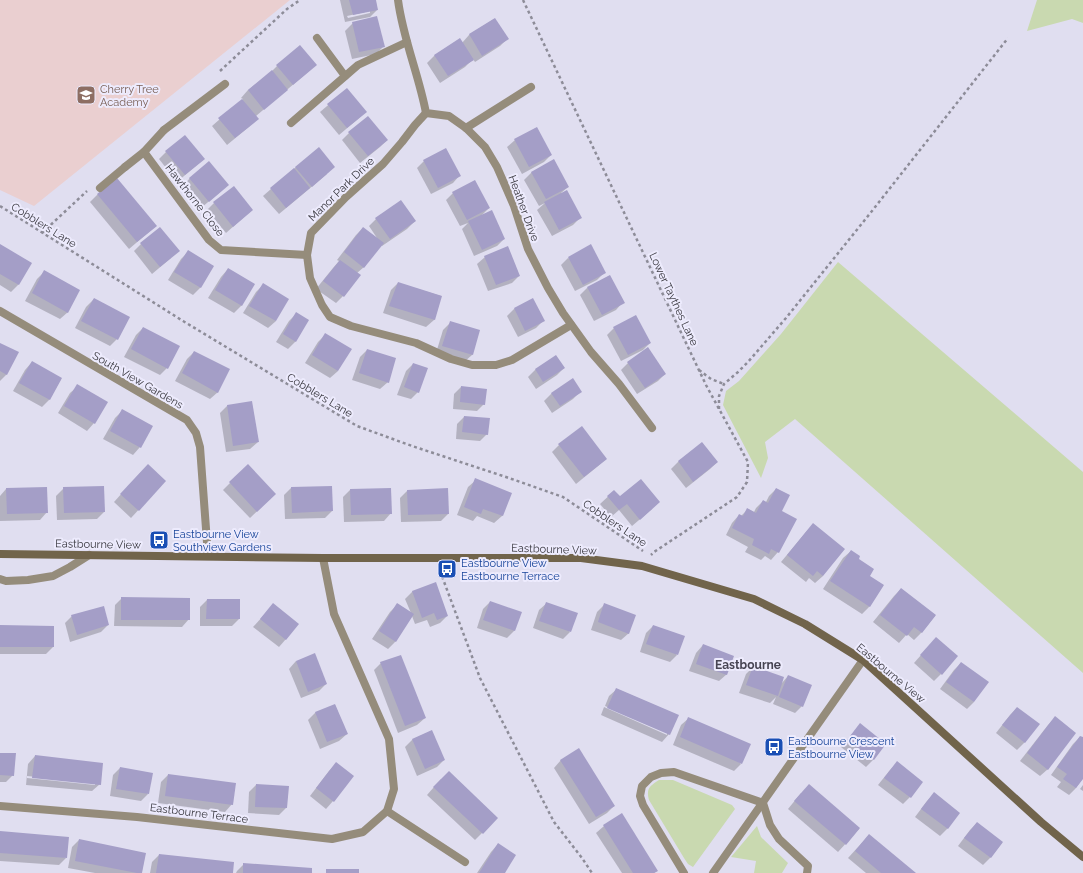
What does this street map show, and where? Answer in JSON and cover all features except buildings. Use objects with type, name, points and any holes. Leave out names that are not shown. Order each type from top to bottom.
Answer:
[{"type":"street","points":[[398,0],[399,11],[422,93],[426,114]]},
{"type":"street","points":[[317,38],[345,76]]},
{"type":"street","points":[[291,123],[358,65],[407,42]]},
{"type":"street","points":[[100,188],[144,152],[164,130],[225,84]]},
{"type":"street","points":[[466,128],[531,87]]},
{"type":"street","name":"Heather Drive","points":[[426,114],[449,116],[466,128],[485,147],[497,167],[514,206],[528,250],[563,314],[591,352],[619,384],[652,428]]},
{"type":"street","name":"Manor Park Drive","points":[[426,114],[414,125],[383,164],[346,197],[311,233],[307,255],[310,278],[322,305],[330,317],[351,326],[416,343],[451,359],[472,365],[496,365],[512,360],[572,325]]},
{"type":"street","name":"Hawthorne Close","points":[[144,152],[209,240],[222,250],[307,255]]},
{"type":"street","name":"South View Gardens","points":[[0,312],[187,420],[196,433],[200,447],[208,556]]},
{"type":"street","name":"Eastbourne View","points":[[0,554],[324,558],[581,558],[642,566],[754,599],[805,624],[863,660],[1041,822],[1083,857]]},
{"type":"street","points":[[0,579],[6,581],[28,580],[53,576],[89,555]]},
{"type":"street","points":[[324,558],[334,614],[389,739],[394,789],[387,811],[464,862]]},
{"type":"street","points":[[713,873],[863,660]]},
{"type":"street","points":[[684,873],[643,805],[640,796],[642,786],[651,777],[661,773],[674,772],[763,803]]},
{"type":"street","points":[[763,803],[770,824],[779,839],[808,866],[807,873]]},
{"type":"street","name":"Eastbourne Terrace","points":[[0,806],[137,817],[332,839],[363,832],[387,811]]},
{"type":"path","name":"Lower Taythes Lane","points":[[523,0],[698,369],[748,462],[746,482],[737,497],[654,552],[642,566]]},
{"type":"path","points":[[719,409],[719,396],[724,384],[748,362],[786,318],[1008,38]]},
{"type":"path","name":"Cobblers Lane","points":[[0,206],[183,322],[357,426],[506,477],[562,498],[650,556]]},
{"type":"path","points":[[698,369],[711,379],[724,384]]},
{"type":"path","points":[[435,558],[480,678],[554,822],[592,873]]},
{"type":"shaded area","name":"Cherry Tree Academy","points":[[0,0],[290,0],[34,206],[0,190]]},
{"type":"green space","points":[[1037,0],[1083,0],[1083,23],[1072,19],[1027,31]]},
{"type":"green space","points":[[838,262],[1083,472],[1083,673],[795,419],[765,442],[768,458],[761,478],[723,405],[726,391],[739,381],[781,334]]},
{"type":"green space","points":[[659,780],[673,780],[732,805],[735,809],[693,867],[688,864],[684,858],[649,800],[648,790]]},
{"type":"green space","points":[[757,826],[761,837],[788,863],[782,873],[754,873],[756,861],[731,857]]},
{"type":"place","name":"Cherry Tree Academy","points":[[86,95]]},
{"type":"place","name":"Eastbourne View Southview Gardens","points":[[159,540]]},
{"type":"place","name":"Eastbourne View Eastbourne Terrace","points":[[447,569]]},
{"type":"place","name":"Eastbourne Crescent Eastbourne View","points":[[774,747]]},
{"type":"district","name":"Eastbourne","points":[[748,665]]}]
